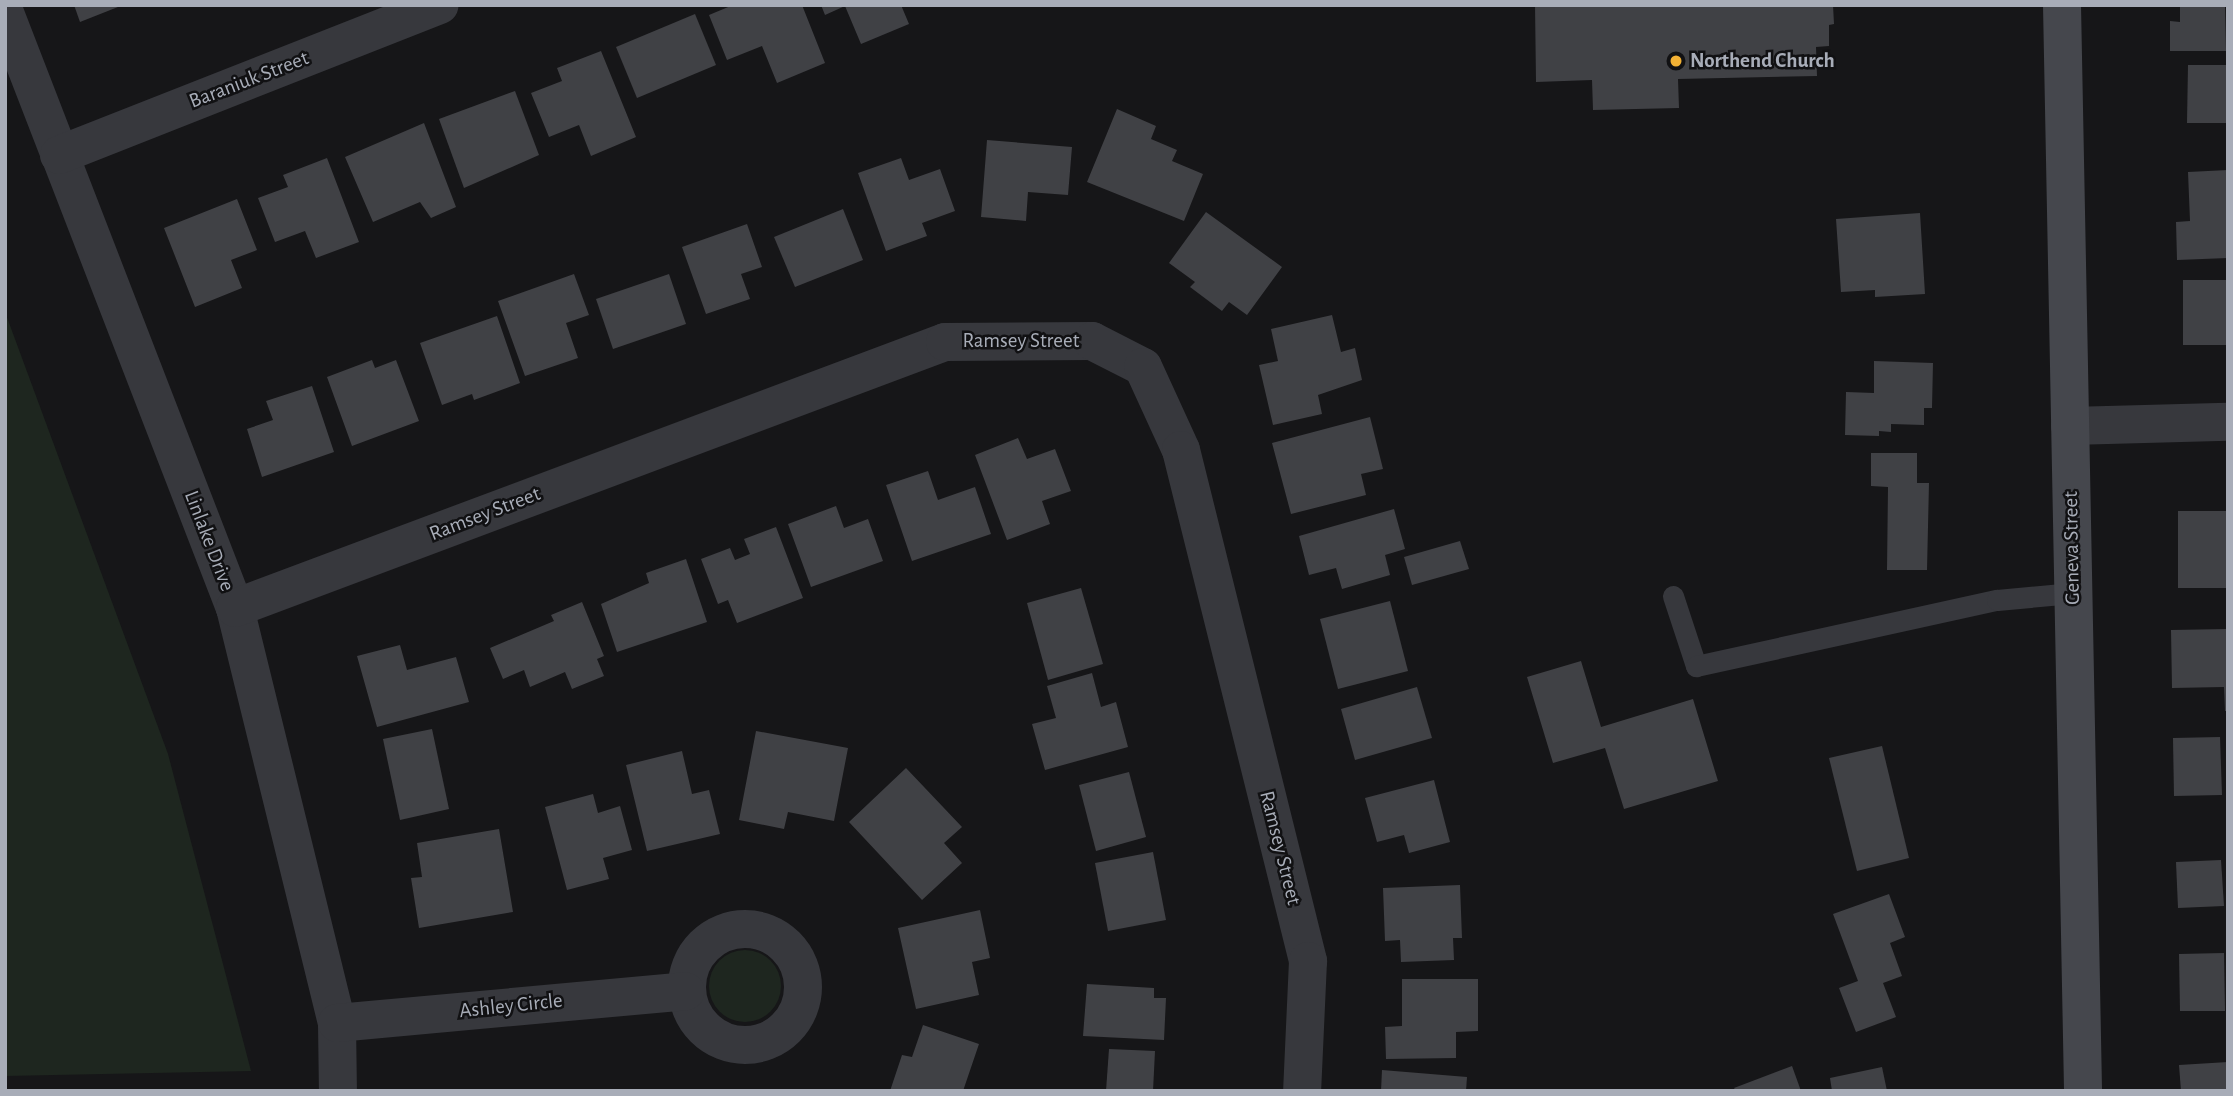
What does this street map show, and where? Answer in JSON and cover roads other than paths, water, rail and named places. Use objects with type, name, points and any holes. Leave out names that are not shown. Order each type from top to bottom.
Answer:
[{"type":"main road","name":"Geneva Street","points":[[2062,5],[2083,1091]]},
{"type":"street","name":"Baraniuk Street","points":[[59,155],[439,5]]},
{"type":"street","name":"Linlake Drive","points":[[5,13],[235,608],[337,1023],[338,1091]]},
{"type":"street","name":"Ramsey Street","points":[[235,608],[945,342],[1092,341],[1143,367],[1181,450],[1308,961],[1302,1091]]},
{"type":"street","points":[[2070,426],[2228,422]]},
{"type":"street","name":"Ashley Circle","points":[[337,1023],[687,991]]},
{"type":"lane","points":[[1673,596],[1696,666],[1997,600],[2073,593]]},
{"type":"place","name":"Northend Church","points":[[1676,61]]}]
